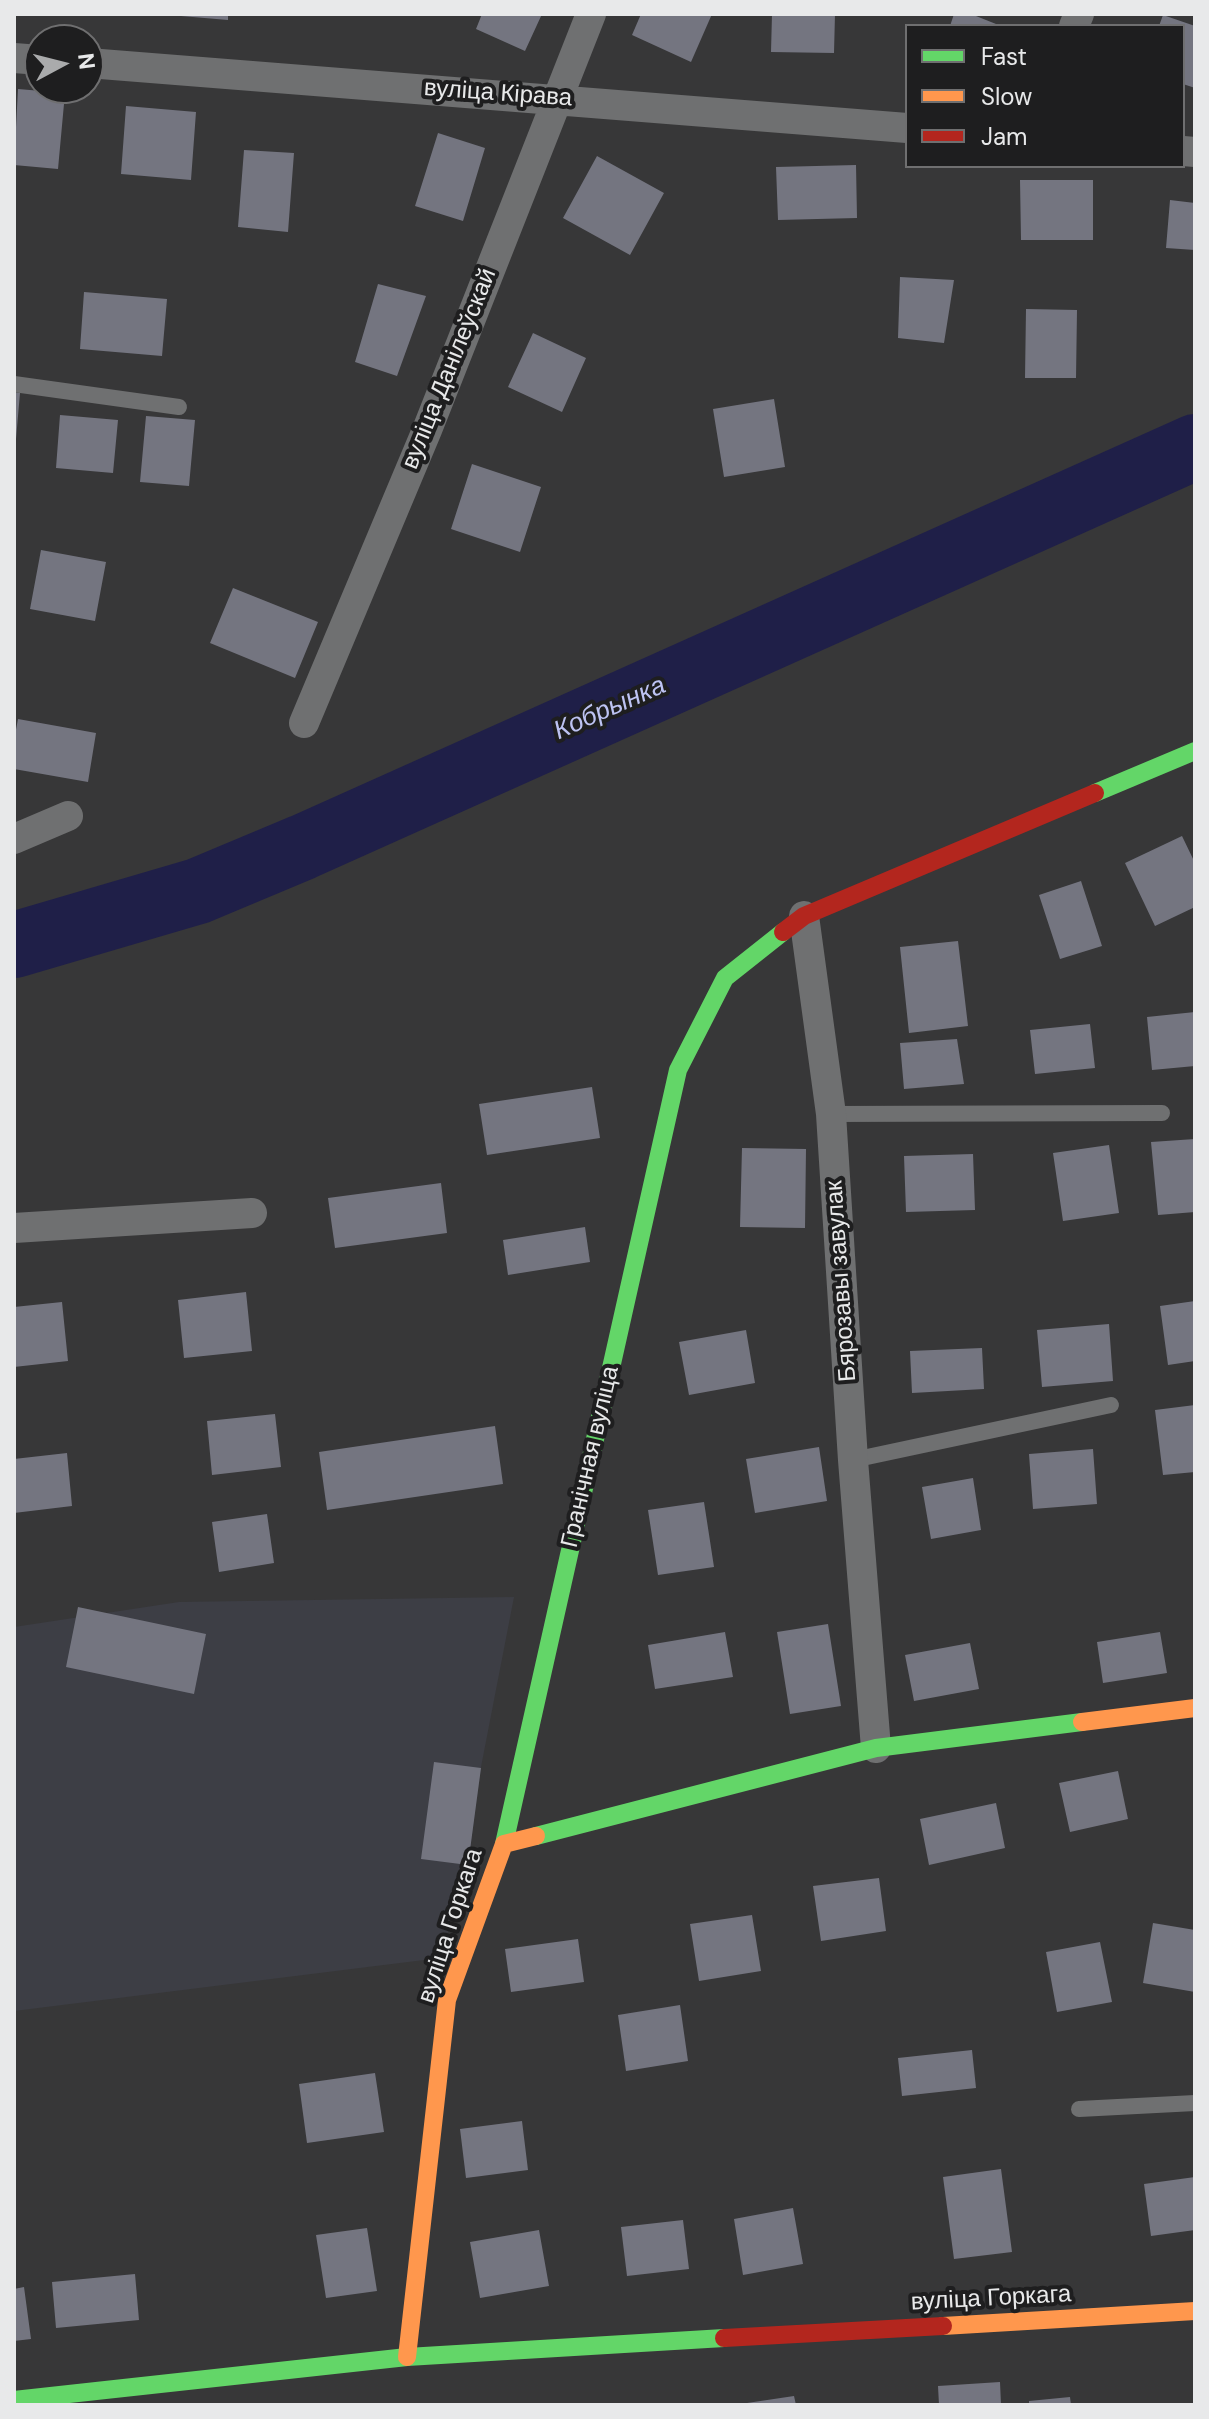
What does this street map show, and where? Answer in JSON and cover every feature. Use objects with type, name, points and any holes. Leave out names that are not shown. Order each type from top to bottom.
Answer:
[{"type":"street","name":"вуліца Данілеўскай","points":[[304,723],[427,430],[591,14]]},
{"type":"street","name":"вуліца Кірава","points":[[104,64],[905,128]]},
{"type":"street","points":[[804,916],[1195,751]]},
{"type":"street","points":[[14,839],[68,816]]},
{"type":"street","name":"Гранічная вуліца","points":[[504,1844],[678,1070],[725,978],[804,916]]},
{"type":"street","name":"Бярозавы завулак","points":[[804,916],[831,1114],[853,1460],[876,1748]]},
{"type":"street","points":[[14,1228],[252,1213]]},
{"type":"street","points":[[876,1748],[1195,1708]]},
{"type":"street","name":"вуліца Горкага","points":[[407,2357],[447,2000],[504,1844],[876,1748]]},
{"type":"street","name":"вуліца Горкага","points":[[14,2400],[407,2357],[1195,2311]]},
{"type":"lane","points":[[14,384],[179,407]]},
{"type":"lane","points":[[831,1114],[1162,1113]]},
{"type":"lane","points":[[853,1460],[1111,1405]]},
{"type":"lane","points":[[1079,2109],[1195,2103]]},
{"type":"shaded area","points":[[514,1597],[481,1767],[468,1865],[440,1958],[14,2011],[14,1627],[179,1602]]},
{"type":"building","points":[[228,14],[228,20],[181,16]]},
{"type":"building","points":[[482,14],[542,14],[525,51],[476,29]]},
{"type":"building","points":[[641,14],[712,14],[691,62],[632,35]]},
{"type":"building","points":[[772,14],[835,14],[834,53],[771,52]]},
{"type":"building","points":[[954,14],[971,14],[996,24],[951,24]]},
{"type":"building","points":[[1163,15],[1195,26],[1195,88],[1185,85],[1185,24],[1160,24]]},
{"type":"building","points":[[18,89],[24,90],[24,104],[64,104],[58,169],[14,165]]},
{"type":"building","points":[[126,106],[196,112],[191,180],[121,174]]},
{"type":"building","points":[[438,133],[485,148],[463,221],[415,206]]},
{"type":"building","points":[[244,150],[294,153],[288,232],[238,227]]},
{"type":"building","points":[[597,156],[664,193],[630,255],[563,218]]},
{"type":"building","points":[[856,165],[857,218],[778,220],[776,167]]},
{"type":"building","points":[[1020,180],[1093,180],[1093,240],[1021,240]]},
{"type":"building","points":[[1170,200],[1195,203],[1195,250],[1166,248]]},
{"type":"building","points":[[900,277],[954,280],[944,343],[898,338]]},
{"type":"building","points":[[378,284],[426,296],[397,376],[355,362]]},
{"type":"building","points":[[84,292],[167,299],[162,356],[80,349]]},
{"type":"building","points":[[1026,309],[1077,310],[1076,378],[1025,378]]},
{"type":"building","points":[[533,333],[586,358],[562,412],[508,387]]},
{"type":"building","points":[[14,392],[20,393],[16,439],[14,438]]},
{"type":"building","points":[[774,399],[785,467],[724,477],[713,409]]},
{"type":"building","points":[[60,415],[118,420],[113,473],[56,468]]},
{"type":"building","points":[[146,416],[195,420],[189,486],[140,482]]},
{"type":"building","points":[[472,464],[541,487],[520,552],[451,529]]},
{"type":"building","points":[[41,550],[106,562],[95,621],[30,609]]},
{"type":"building","points":[[233,588],[318,622],[295,678],[210,643]]},
{"type":"building","points":[[18,719],[96,733],[88,782],[14,769]]},
{"type":"building","points":[[1182,836],[1195,863],[1195,907],[1155,926],[1125,863]]},
{"type":"building","points":[[1081,881],[1102,946],[1060,959],[1039,895]]},
{"type":"building","points":[[958,941],[968,1026],[909,1033],[900,947]]},
{"type":"building","points":[[1195,1012],[1195,1066],[1152,1070],[1147,1017]]},
{"type":"building","points":[[1090,1024],[1095,1068],[1035,1074],[1030,1030]]},
{"type":"building","points":[[957,1039],[964,1084],[904,1089],[900,1043]]},
{"type":"building","points":[[592,1087],[600,1138],[487,1155],[479,1104]]},
{"type":"building","points":[[1195,1139],[1195,1212],[1158,1215],[1151,1142]]},
{"type":"building","points":[[1109,1145],[1119,1213],[1063,1221],[1053,1153]]},
{"type":"building","points":[[742,1148],[806,1149],[805,1228],[740,1227]]},
{"type":"building","points":[[973,1154],[975,1210],[906,1212],[904,1156]]},
{"type":"building","points":[[441,1183],[447,1233],[335,1248],[328,1198]]},
{"type":"building","points":[[585,1227],[590,1262],[508,1275],[503,1240]]},
{"type":"building","points":[[246,1292],[252,1351],[184,1358],[178,1300]]},
{"type":"building","points":[[1195,1301],[1195,1361],[1168,1365],[1160,1306]]},
{"type":"building","points":[[62,1302],[68,1361],[14,1367],[14,1307]]},
{"type":"building","points":[[1109,1324],[1113,1381],[1042,1387],[1037,1330]]},
{"type":"building","points":[[746,1330],[755,1383],[689,1395],[679,1342]]},
{"type":"building","points":[[982,1348],[984,1389],[912,1393],[910,1351]]},
{"type":"building","points":[[1195,1405],[1195,1472],[1163,1475],[1155,1410]]},
{"type":"building","points":[[275,1414],[281,1467],[212,1475],[207,1421]]},
{"type":"building","points":[[495,1426],[503,1484],[327,1510],[319,1452]]},
{"type":"building","points":[[819,1447],[827,1501],[755,1513],[746,1459]]},
{"type":"building","points":[[1093,1449],[1097,1504],[1033,1509],[1029,1454]]},
{"type":"building","points":[[67,1453],[72,1506],[14,1513],[14,1459]]},
{"type":"building","points":[[973,1478],[981,1530],[931,1539],[922,1487]]},
{"type":"building","points":[[704,1502],[714,1567],[658,1575],[648,1510]]},
{"type":"building","points":[[267,1514],[274,1563],[219,1572],[212,1522]]},
{"type":"building","points":[[78,1607],[206,1634],[194,1694],[66,1667]]},
{"type":"building","points":[[828,1624],[841,1706],[790,1714],[777,1632]]},
{"type":"building","points":[[725,1632],[733,1677],[655,1689],[648,1645]]},
{"type":"building","points":[[1160,1632],[1167,1673],[1103,1683],[1097,1642]]},
{"type":"building","points":[[970,1643],[979,1689],[914,1701],[905,1655]]},
{"type":"building","points":[[434,1762],[481,1768],[468,1865],[421,1859]]},
{"type":"building","points":[[1118,1771],[1128,1819],[1070,1832],[1059,1783]]},
{"type":"building","points":[[996,1803],[1005,1848],[929,1865],[920,1819]]},
{"type":"building","points":[[879,1878],[886,1931],[821,1941],[813,1886]]},
{"type":"building","points":[[752,1915],[761,1971],[699,1981],[690,1924]]},
{"type":"building","points":[[1153,1923],[1195,1930],[1195,1992],[1143,1983]]},
{"type":"building","points":[[578,1939],[584,1982],[511,1992],[505,1949]]},
{"type":"building","points":[[1100,1942],[1112,2002],[1057,2012],[1046,1952]]},
{"type":"building","points":[[680,2005],[688,2061],[626,2071],[618,2015]]},
{"type":"building","points":[[972,2050],[976,2088],[902,2096],[898,2058]]},
{"type":"building","points":[[375,2073],[384,2132],[307,2143],[299,2084]]},
{"type":"building","points":[[522,2121],[528,2170],[466,2178],[460,2129]]},
{"type":"building","points":[[1001,2169],[1012,2252],[954,2259],[943,2177]]},
{"type":"building","points":[[1195,2177],[1195,2230],[1151,2236],[1144,2184]]},
{"type":"building","points":[[793,2208],[803,2264],[743,2275],[734,2219]]},
{"type":"building","points":[[683,2220],[689,2269],[627,2276],[621,2227]]},
{"type":"building","points":[[367,2228],[377,2291],[326,2298],[316,2235]]},
{"type":"building","points":[[539,2230],[549,2286],[480,2298],[470,2242]]},
{"type":"building","points":[[135,2274],[139,2320],[56,2328],[52,2282]]},
{"type":"building","points":[[24,2287],[31,2339],[14,2341],[14,2289]]},
{"type":"building","points":[[1000,2382],[1001,2405],[939,2405],[938,2386]]},
{"type":"building","points":[[794,2396],[796,2405],[747,2405],[747,2403]]},
{"type":"building","points":[[1070,2397],[1071,2405],[1029,2405],[1029,2401]]},
{"type":"waterway","name":"Кобрынка","points":[[14,945],[198,891],[303,847],[1195,447]]},
{"type":"traffic: fast","points":[[1095,793],[1195,751]]},
{"type":"traffic: fast","points":[[504,1844],[678,1070],[725,978],[783,932]]},
{"type":"traffic: fast","points":[[536,1836],[876,1748],[1082,1722]]},
{"type":"traffic: fast","points":[[14,2400],[407,2357],[724,2338]]},
{"type":"traffic: slow","points":[[1082,1722],[1195,1708]]},
{"type":"traffic: slow","points":[[407,2357],[447,2000],[504,1844],[536,1836]]},
{"type":"traffic: slow","points":[[943,2326],[1195,2311]]},
{"type":"traffic: jam","points":[[783,932],[804,916],[1095,793]]},
{"type":"traffic: jam","points":[[724,2338],[943,2326]]}]
